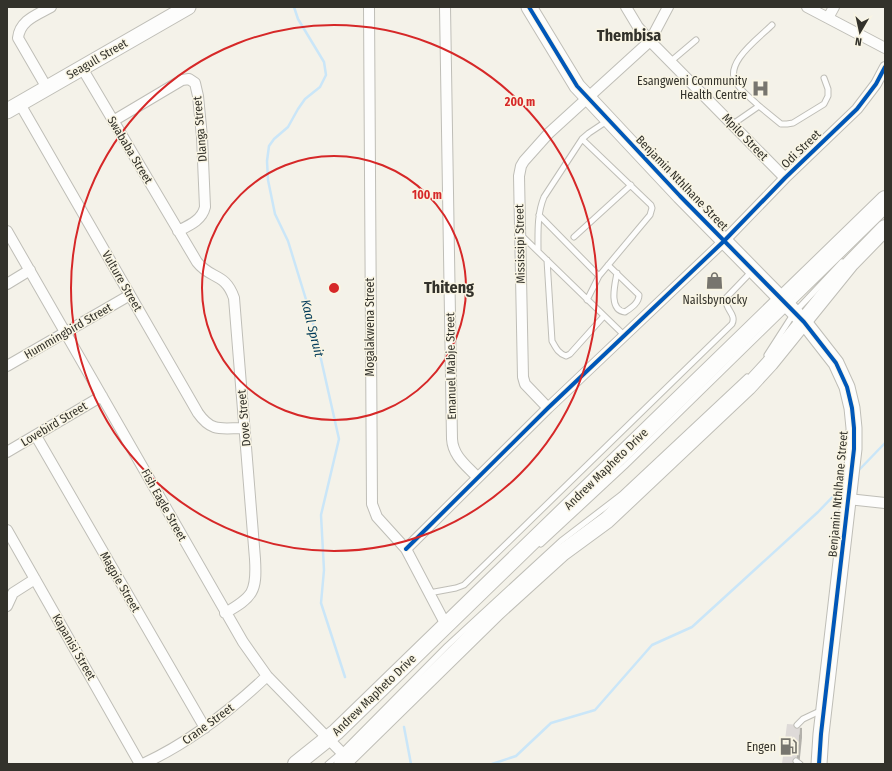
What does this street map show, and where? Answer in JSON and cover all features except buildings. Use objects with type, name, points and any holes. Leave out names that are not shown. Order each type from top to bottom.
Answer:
[{"type":"main road","name":"Andrew Mapheto Drive","points":[[344,759],[396,705],[562,553],[607,520],[770,364],[792,310],[885,199]]},
{"type":"main road","name":"Andrew Mapheto Drive","points":[[296,764],[329,741],[446,625],[792,310],[850,264],[885,228]]},
{"type":"street","points":[[47,88],[18,38],[20,29],[24,23],[51,7]]},
{"type":"street","name":"Seagull Street","points":[[13,108],[188,7]]},
{"type":"street","name":"Mogalakwena Street","points":[[370,7],[372,504],[377,516],[406,549],[446,625]]},
{"type":"street","name":"Emanuel Mabje Street","points":[[446,7],[452,439],[455,453],[477,476]]},
{"type":"street","name":"Benjamin Nthlhane Street","points":[[529,7],[569,74],[588,98],[680,196],[792,310],[836,362],[842,375],[852,408],[854,448],[819,764]]},
{"type":"street","name":"Mpilo Street","points":[[626,7],[638,27],[650,41],[785,178]]},
{"type":"street","name":"Mississipi Street","points":[[548,408],[525,384],[523,377],[519,176],[521,166],[527,157],[549,133],[650,41],[668,7]]},
{"type":"street","points":[[807,7],[885,48]]},
{"type":"street","points":[[828,18],[834,7]]},
{"type":"street","name":"Odi Street","points":[[406,549],[477,476],[724,241],[785,178],[857,109],[876,84],[885,67]]},
{"type":"street","name":"Swababa Street","points":[[82,68],[178,231]]},
{"type":"street","name":"Dlanga Street","points":[[114,121],[182,80],[189,79],[195,83],[198,96],[202,137],[205,207],[204,212],[198,220],[178,231]]},
{"type":"street","name":"Vulture Street","points":[[13,108],[130,295],[204,422],[216,428],[244,428]]},
{"type":"street","name":"Fish Eagle Street","points":[[7,231],[242,642],[267,676],[329,741],[344,759]]},
{"type":"street","name":"Dove Street","points":[[178,231],[201,267],[226,282],[232,291],[234,298],[256,581],[255,587],[247,599],[225,613]]},
{"type":"street","points":[[7,284],[30,270]]},
{"type":"street","name":"Hummingbird Street","points":[[7,366],[130,295]]},
{"type":"street","name":"Lovebird Street","points":[[7,452],[102,396]]},
{"type":"street","name":"Magpie Street","points":[[36,436],[205,728]]},
{"type":"street","points":[[849,497],[885,503]]},
{"type":"street","name":"Kapanisi Street","points":[[7,530],[140,764]]},
{"type":"street","points":[[7,606],[13,593],[35,579]]},
{"type":"street","name":"Crane Street","points":[[143,764],[205,728],[226,712],[267,676]]},
{"type":"lane","points":[[772,26],[739,57],[734,67],[733,76],[736,84],[781,124],[787,124],[824,104],[828,96],[828,89],[824,78]]},
{"type":"lane","points":[[670,62],[696,40]]},
{"type":"lane","points":[[733,124],[759,106]]},
{"type":"lane","points":[[538,251],[538,215],[544,197],[582,139],[608,120]]},
{"type":"lane","points":[[582,139],[651,205],[652,212],[599,276],[587,300]]},
{"type":"lane","points":[[574,237],[631,185]]},
{"type":"lane","points":[[764,359],[792,310],[885,212]]},
{"type":"lane","points":[[538,215],[599,276]]},
{"type":"lane","points":[[537,548],[792,310],[885,216]]},
{"type":"lane","points":[[520,234],[624,335]]},
{"type":"lane","points":[[547,260],[552,341],[562,355],[566,356],[570,354],[604,316]]},
{"type":"lane","points":[[608,265],[617,273],[639,295],[639,299],[635,304],[625,312],[620,312],[613,298],[617,273]]},
{"type":"lane","points":[[429,593],[464,585],[732,324],[734,317],[726,305],[726,298],[752,270]]},
{"type":"lane","points":[[396,705],[447,646],[555,547],[621,495],[754,370]]},
{"type":"lane","points":[[382,689],[462,618]]},
{"type":"lane","points":[[797,725],[803,720],[824,709]]},
{"type":"lane","points":[[319,753],[329,741]]},
{"type":"lane","points":[[328,764],[344,759]]},
{"type":"waterway","name":"Kaal Spruit","points":[[294,7],[298,19],[324,62],[326,75],[320,87],[305,99],[288,127],[274,139],[269,146],[267,161],[268,180],[275,214],[288,241],[312,319],[339,439],[321,515],[324,570],[321,603],[345,677]]},
{"type":"waterway","points":[[858,471],[885,443]]},
{"type":"waterway","points":[[492,764],[516,756],[551,723],[595,710],[652,645],[692,627],[818,512],[844,485]]},
{"type":"waterway","name":"Kaal Spruit","points":[[404,727],[411,764]]},
{"type":"cycle path","points":[[529,7],[577,86],[680,196],[804,322],[836,363],[847,387],[852,408],[854,449],[821,734],[819,764]]},
{"type":"cycle path","points":[[406,549],[548,408],[724,241],[785,178],[857,109],[876,84],[885,67]]},
{"type":"place","name":"Esangweni Community Health Centre","points":[[760,88]]},
{"type":"place","name":"Nailsbynocky","points":[[715,281]]},
{"type":"place","name":"Engen","points":[[789,747]]},
{"type":"district","name":"Thembisa","points":[[629,35]]},
{"type":"district","name":"Thiteng","points":[[449,287]]}]
